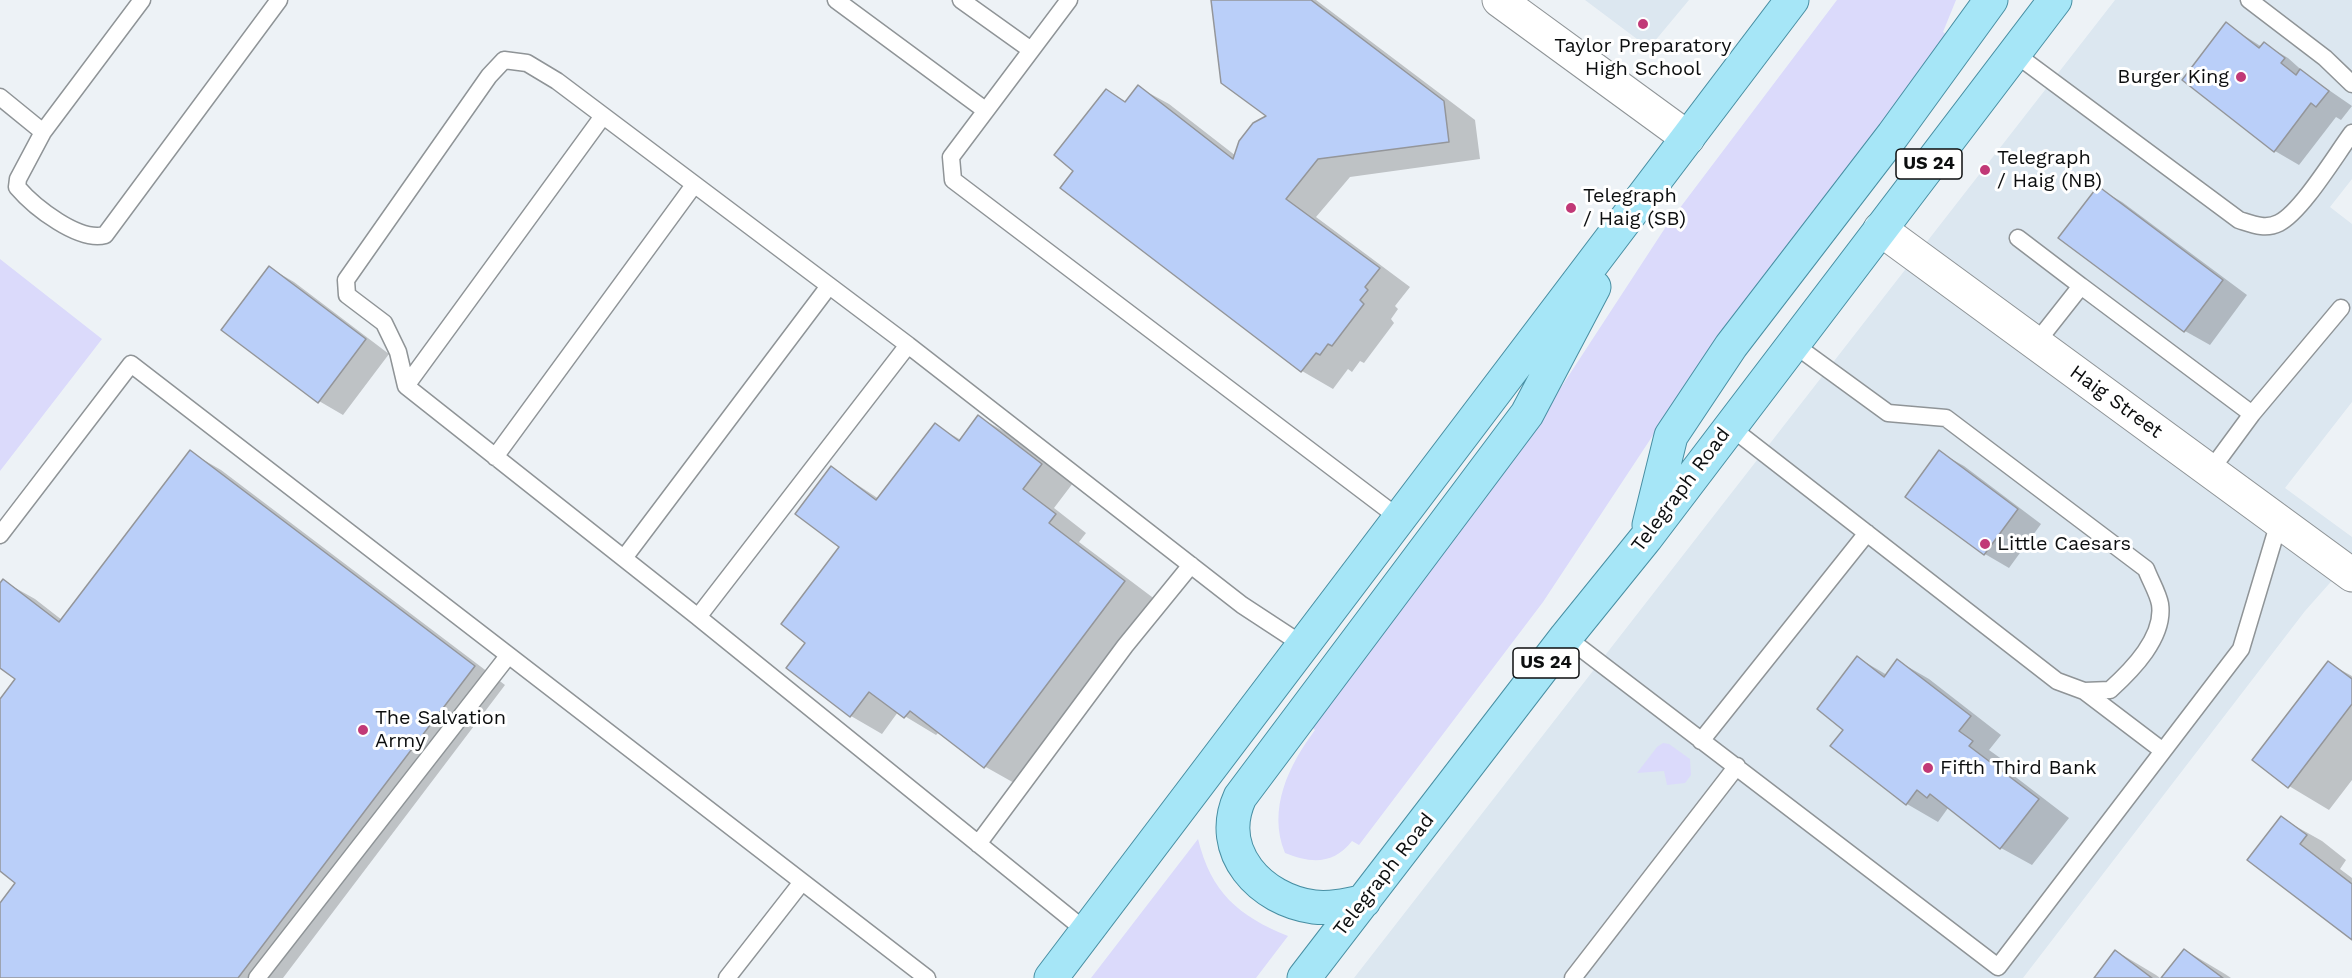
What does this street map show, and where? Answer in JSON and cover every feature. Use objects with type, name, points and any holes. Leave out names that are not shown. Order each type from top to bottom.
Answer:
[{"type":"main road","points":[[1051,978],[1792,0]]},
{"type":"main road","points":[[1646,538],[1671,436],[1731,346],[1893,135],[1991,0]]},
{"type":"main road","name":"Telegraph Road","points":[[1304,978],[1566,637],[1646,538],[2055,0]]},
{"type":"main road","points":[[1364,901],[1339,907],[1313,907],[1282,899],[1268,891],[1245,867],[1238,854],[1232,824],[1235,808],[1246,789],[1527,414],[1642,198]]},
{"type":"street","points":[[1499,0],[1688,138]]},
{"type":"street","name":"Haig Street","points":[[1880,229],[2352,574]]},
{"type":"lane","points":[[142,0],[43,132],[18,179],[17,187],[26,197],[79,235],[95,238],[105,235],[279,0]]},
{"type":"lane","points":[[837,0],[985,110]]},
{"type":"lane","points":[[961,0],[1031,50]]},
{"type":"lane","points":[[1069,0],[951,157],[953,180],[1400,518]]},
{"type":"lane","points":[[2249,0],[2325,58],[2352,84]]},
{"type":"lane","points":[[2014,53],[2238,220],[2260,227],[2279,223],[2301,203],[2352,133]]},
{"type":"lane","points":[[1086,931],[698,617],[406,386],[398,352],[384,323],[346,295],[346,280],[489,76],[504,60],[527,63],[557,81],[908,345],[1242,605],[1303,645]]},
{"type":"lane","points":[[0,97],[43,132]]},
{"type":"lane","points":[[406,386],[603,116]]},
{"type":"lane","points":[[495,457],[694,184]]},
{"type":"lane","points":[[2018,238],[2252,414]]},
{"type":"lane","points":[[624,558],[829,286]]},
{"type":"lane","points":[[2036,343],[2081,286]]},
{"type":"lane","points":[[2211,471],[2252,414],[2341,308]]},
{"type":"lane","points":[[1792,343],[1888,413],[1946,418],[2146,569],[2160,604],[2155,634],[2130,672],[2110,690],[2084,691]]},
{"type":"lane","points":[[698,617],[908,345]]},
{"type":"lane","points":[[0,535],[131,364],[927,978]]},
{"type":"lane","points":[[1729,426],[2057,681],[2084,691],[2163,751]]},
{"type":"lane","points":[[1566,637],[1737,766],[1993,972],[2241,649],[2279,522]]},
{"type":"lane","points":[[1701,741],[1867,533]]},
{"type":"lane","points":[[978,844],[1125,646],[1191,565]]},
{"type":"lane","points":[[257,978],[508,656]]},
{"type":"lane","points":[[1573,978],[1737,766]]},
{"type":"lane","points":[[727,978],[802,882]]},
{"type":"shaded area","name":"Taylor Preparatory High School","points":[[1585,0],[1689,0],[1649,48]]},
{"type":"shaded area","points":[[1837,0],[1956,0],[1943,32],[1949,36],[1700,364],[1543,602],[1359,845],[1352,841],[1338,854],[1322,860],[1304,859],[1285,853],[1278,820],[1280,804],[1289,773],[1315,730],[1308,724],[1541,418],[1667,225]]},
{"type":"shaded area","points":[[2115,0],[2352,0],[2352,179],[2330,207],[2352,224],[2352,402],[2285,488],[2352,537],[2352,558],[2305,611],[2023,978],[1354,978]]},
{"type":"shaded area","points":[[0,259],[102,339],[0,471]]},
{"type":"shaded area","points":[[1663,743],[1669,744],[1690,759],[1691,775],[1685,783],[1667,785],[1664,771],[1637,773],[1657,747]]},
{"type":"shaded area","points":[[1198,839],[1211,874],[1229,900],[1255,920],[1288,936],[1256,978],[1091,978]]},
{"type":"building","points":[[1211,0],[1311,0],[1444,101],[1449,142],[1318,159],[1286,199],[1380,268],[1365,287],[1368,290],[1360,300],[1364,304],[1332,346],[1328,344],[1320,355],[1316,353],[1301,372],[1060,188],[1073,171],[1054,155],[1106,89],[1125,102],[1138,85],[1233,159],[1239,141],[1253,123],[1266,116],[1221,83]]},
{"type":"building","points":[[2226,22],[2259,48],[2264,42],[2285,58],[2281,63],[2296,75],[2300,69],[2329,91],[2316,107],[2311,103],[2274,152],[2182,80]]},
{"type":"building","points":[[2098,186],[2223,280],[2184,332],[2058,238]]},
{"type":"building","points":[[269,266],[366,339],[318,403],[221,330]]},
{"type":"building","points":[[978,415],[1042,464],[1023,489],[1056,514],[1049,523],[1125,581],[984,768],[910,711],[904,718],[869,692],[850,717],[786,668],[805,643],[781,624],[839,547],[795,514],[831,466],[876,500],[935,423],[959,441]]},
{"type":"building","points":[[190,450],[475,666],[238,978],[0,978],[0,903],[15,883],[0,871],[0,699],[15,679],[0,668],[0,583],[3,579],[59,622]]},
{"type":"building","points":[[1939,450],[2018,509],[1984,555],[1905,497]]},
{"type":"building","name":"Fifth Third Bank","points":[[1857,656],[1884,677],[1897,659],[1971,716],[1959,731],[1973,741],[1969,746],[2039,799],[2000,849],[1930,794],[1927,798],[1917,790],[1906,805],[1830,746],[1843,730],[1817,709]]},
{"type":"building","points":[[2328,661],[2352,679],[2352,704],[2288,788],[2252,760]]},
{"type":"building","points":[[2281,816],[2307,835],[2300,844],[2352,884],[2352,940],[2247,860]]},
{"type":"building","points":[[2184,949],[2223,978],[2161,978]]},
{"type":"building","points":[[2115,950],[2152,978],[2094,978]]},
{"type":"place","name":"Taylor Preparatory High School","points":[[1643,24]]},
{"type":"place","name":"Burger King","points":[[2241,77]]},
{"type":"place","name":"Telegraph / Haig (NB)","points":[[1985,170]]},
{"type":"place","name":"Telegraph / Haig (SB)","points":[[1571,208]]},
{"type":"place","name":"Little Caesars","points":[[1985,544]]},
{"type":"place","name":"The Salvation Army","points":[[363,730]]},
{"type":"place","name":"Fifth Third Bank","points":[[1928,768]]}]
